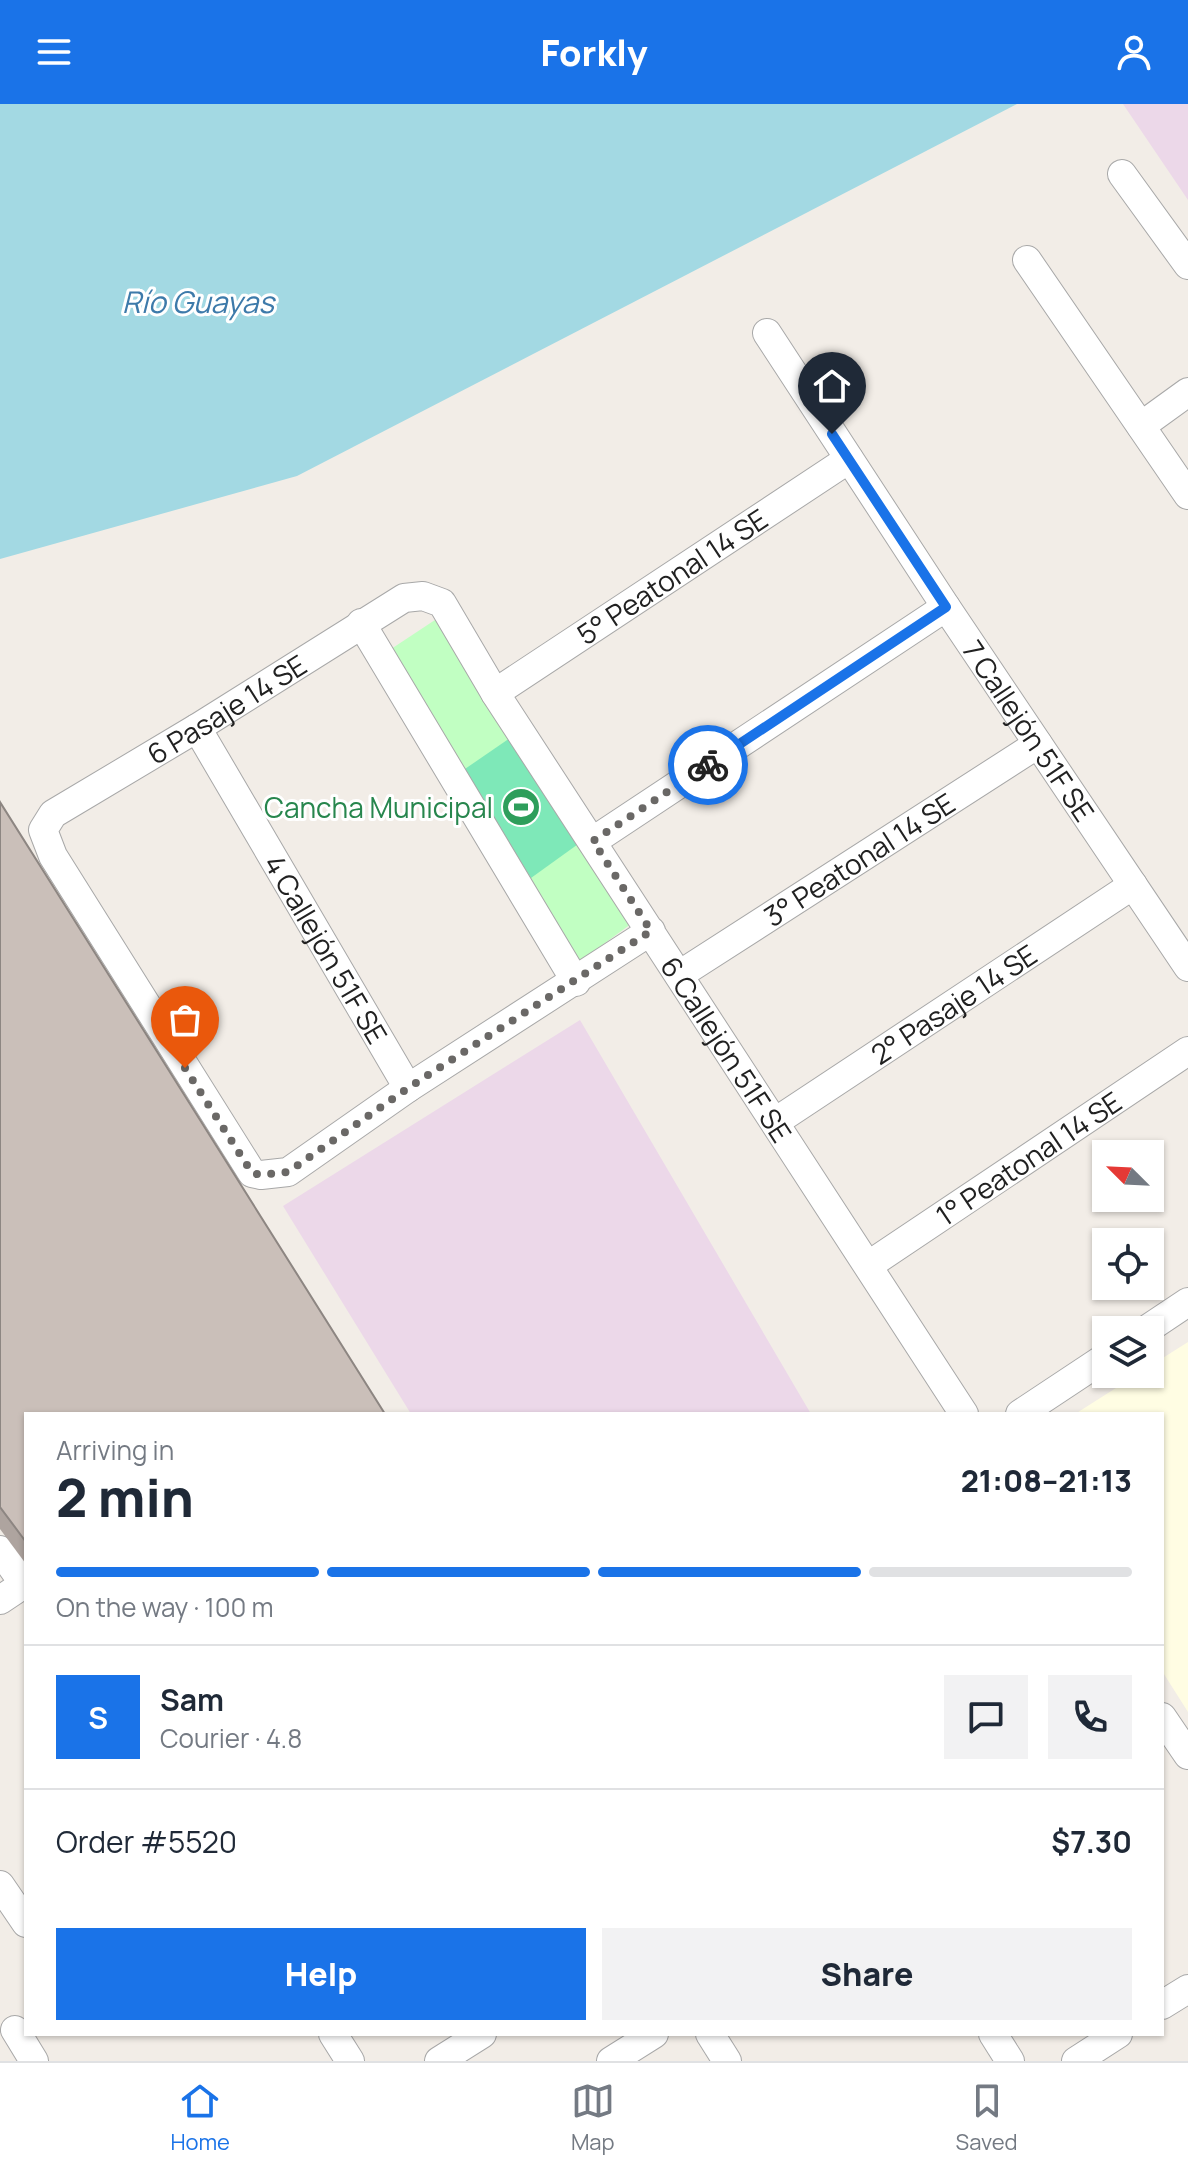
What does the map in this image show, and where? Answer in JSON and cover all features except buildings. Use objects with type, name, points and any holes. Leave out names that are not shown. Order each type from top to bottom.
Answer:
[{"type":"street","points":[[1122,174],[1188,265]]},
{"type":"street","points":[[1027,260],[1188,495]]},
{"type":"street","name":"7 Callejón 51F SE","points":[[767,333],[946,607],[1188,967]]},
{"type":"street","points":[[1141,426],[1188,392]]},
{"type":"street","name":"5° Peatonal 14 SE","points":[[495,693],[849,459]]},
{"type":"street","name":"6 Pasaje 14 SE","points":[[408,1088],[288,1172],[252,1173],[53,856],[43,830],[53,814],[404,598],[423,596],[442,603]]},
{"type":"street","name":"6 Callejón 51F SE","points":[[442,603],[495,693],[963,1412]]},
{"type":"street","points":[[593,841],[946,607]]},
{"type":"street","points":[[361,623],[576,982]]},
{"type":"street","name":"4 Callejón 51F SE","points":[[197,728],[408,1088]]},
{"type":"street","name":"3° Peatonal 14 SE","points":[[679,975],[1038,744]]},
{"type":"street","name":"2° Pasaje 14 SE","points":[[775,1122],[1133,885]]},
{"type":"street","points":[[408,1088],[651,931]]},
{"type":"street","name":"1° Peatonal 14 SE","points":[[869,1265],[1188,1051]]},
{"type":"street","points":[[1164,1318],[1188,1302]]},
{"type":"street","points":[[1023,1412],[1092,1366]]},
{"type":"street","points":[[0,1550],[24,1584]]},
{"type":"street","points":[[0,1600],[24,1586]]},
{"type":"street","points":[[1164,1720],[1188,1755]]},
{"type":"street","points":[[0,1885],[24,1920]]},
{"type":"street","points":[[1164,2004],[1188,1989]]},
{"type":"street","points":[[14,2030],[34,2061]]},
{"type":"street","points":[[334,2036],[350,2061]]},
{"type":"street","points":[[445,2060],[479,2036]]},
{"type":"street","points":[[611,2061],[651,2036]]},
{"type":"street","points":[[711,2036],[727,2061]]},
{"type":"street","points":[[994,2036],[1010,2061]]},
{"type":"street","points":[[1076,2061],[1115,2036]]},
{"type":"shaded area","points":[[1123,104],[1188,104],[1188,200]]},
{"type":"shaded area","points":[[580,1020],[810,1412],[410,1412],[283,1206]]},
{"type":"shaded area","points":[[1188,1342],[1188,1712],[1164,1674],[1164,1412],[1078,1412],[1116,1388],[1164,1388],[1164,1357]]},
{"type":"green space","points":[[441,616],[635,921],[575,965],[385,653]]},
{"type":"green space","name":"Cancha Municipal","points":[[513,736],[581,842],[531,878],[462,771]]},
{"type":"water","name":"Río Guayas","points":[[0,104],[1017,104],[297,476],[0,559]]},
{"type":"way so far","points":[[185,1068],[252,1173],[288,1172],[408,1088],[651,931],[593,841],[708,765]]},
{"type":"place","name":"Cancha Municipal","points":[[521,807]]},
{"type":"route","points":[[708,765],[946,607],[832,434]]}]
